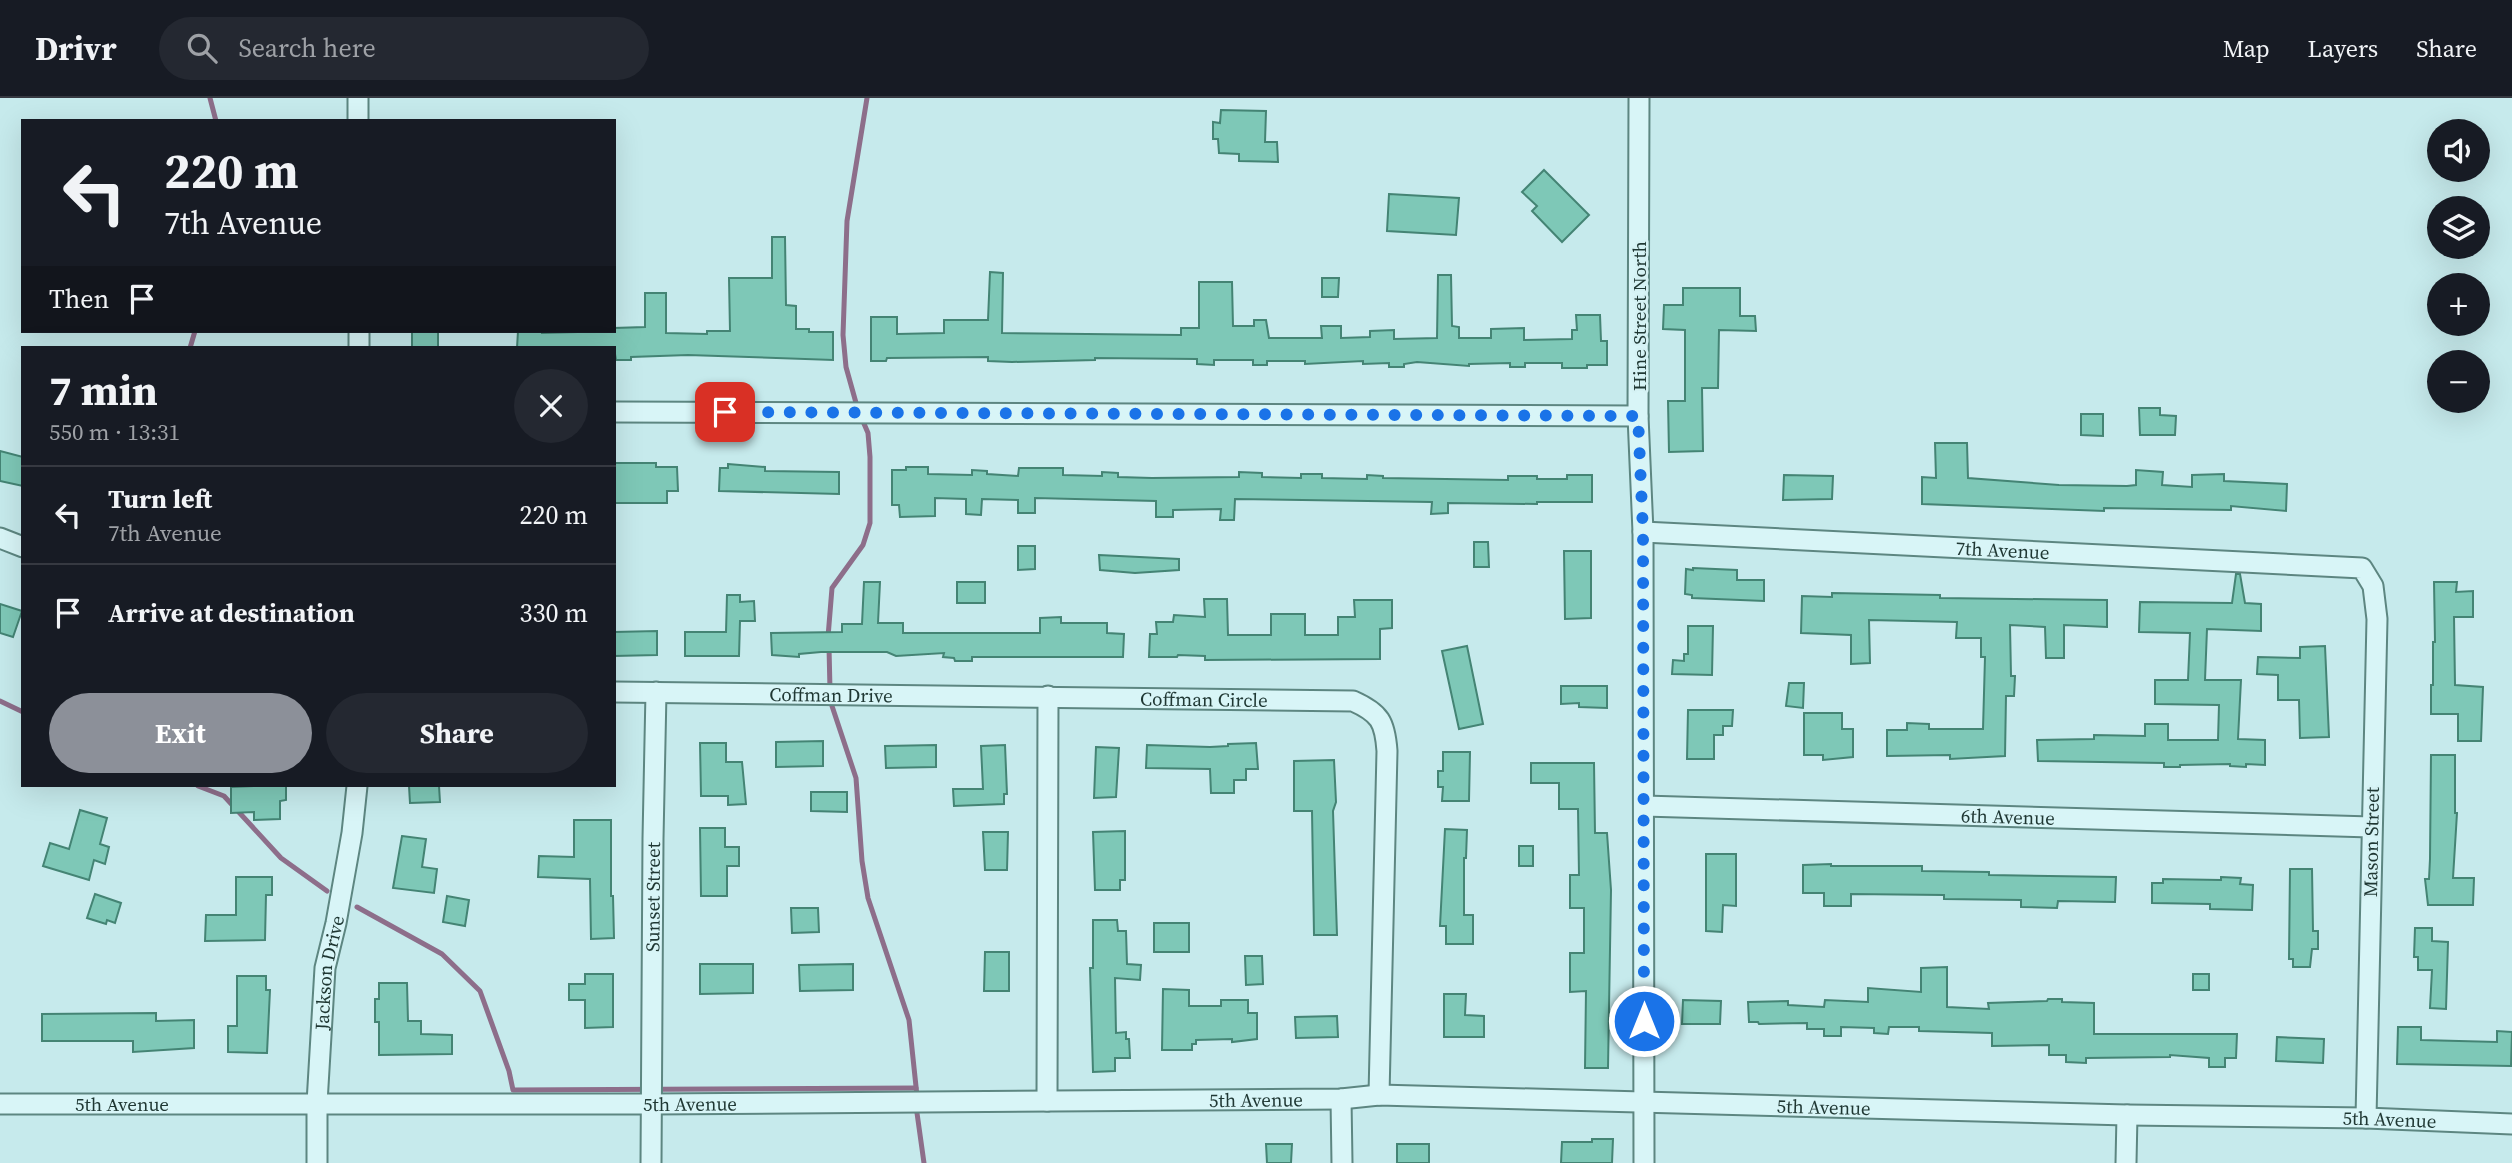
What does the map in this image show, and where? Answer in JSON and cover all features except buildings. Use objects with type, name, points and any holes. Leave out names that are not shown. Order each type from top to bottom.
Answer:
[{"type":"street","points":[[358,98],[358,119]]},
{"type":"street","name":"Hine Street North","points":[[1639,98],[1638,416],[1643,532],[1644,1163]]},
{"type":"street","points":[[616,412],[1638,416]]},
{"type":"street","name":"7th Avenue","points":[[1643,532],[2362,568]]},
{"type":"street","points":[[0,538],[21,546]]},
{"type":"street","name":"Mason Street","points":[[2362,568],[2373,586],[2377,620],[2366,1118]]},
{"type":"street","name":"Coffman Drive","points":[[616,692],[1048,696]]},
{"type":"street","name":"Sunset Street","points":[[651,1163],[656,692]]},
{"type":"street","points":[[1047,1101],[1048,696]]},
{"type":"street","name":"Coffman Circle","points":[[1048,696],[1353,701],[1373,710],[1386,728],[1387,751],[1379,1095]]},
{"type":"street","name":"Jackson Drive","points":[[317,1163],[317,1103],[325,968],[352,833],[356,787]]},
{"type":"street","name":"6th Avenue","points":[[1644,806],[2371,827]]},
{"type":"street","name":"5th Avenue","points":[[0,1104],[653,1104],[1341,1099],[1379,1095],[2127,1115],[2366,1118],[2512,1124]]},
{"type":"street","points":[[1341,1099],[1342,1163]]},
{"type":"street","points":[[2126,1163],[2127,1115]]},
{"type":"waterway","points":[[210,98],[215,119]]},
{"type":"waterway","points":[[858,410],[846,367],[843,335],[847,221],[867,98]]},
{"type":"waterway","points":[[191,346],[194,333]]},
{"type":"waterway","points":[[828,637],[832,588],[863,545],[870,523],[870,457],[868,433],[862,419]]},
{"type":"waterway","points":[[829,647],[830,690]]},
{"type":"waterway","points":[[830,700],[856,778],[862,861],[868,898],[909,1020],[917,1096]]},
{"type":"waterway","points":[[0,701],[21,711]]},
{"type":"waterway","points":[[201,787],[224,796],[281,858],[327,891]]},
{"type":"waterway","points":[[357,907],[442,954],[480,991],[509,1071],[513,1090],[916,1088]]},
{"type":"waterway","points":[[917,1113],[924,1163]]},
{"type":"route","points":[[725,412],[1638,416],[1643,532],[1644,1021]]}]
